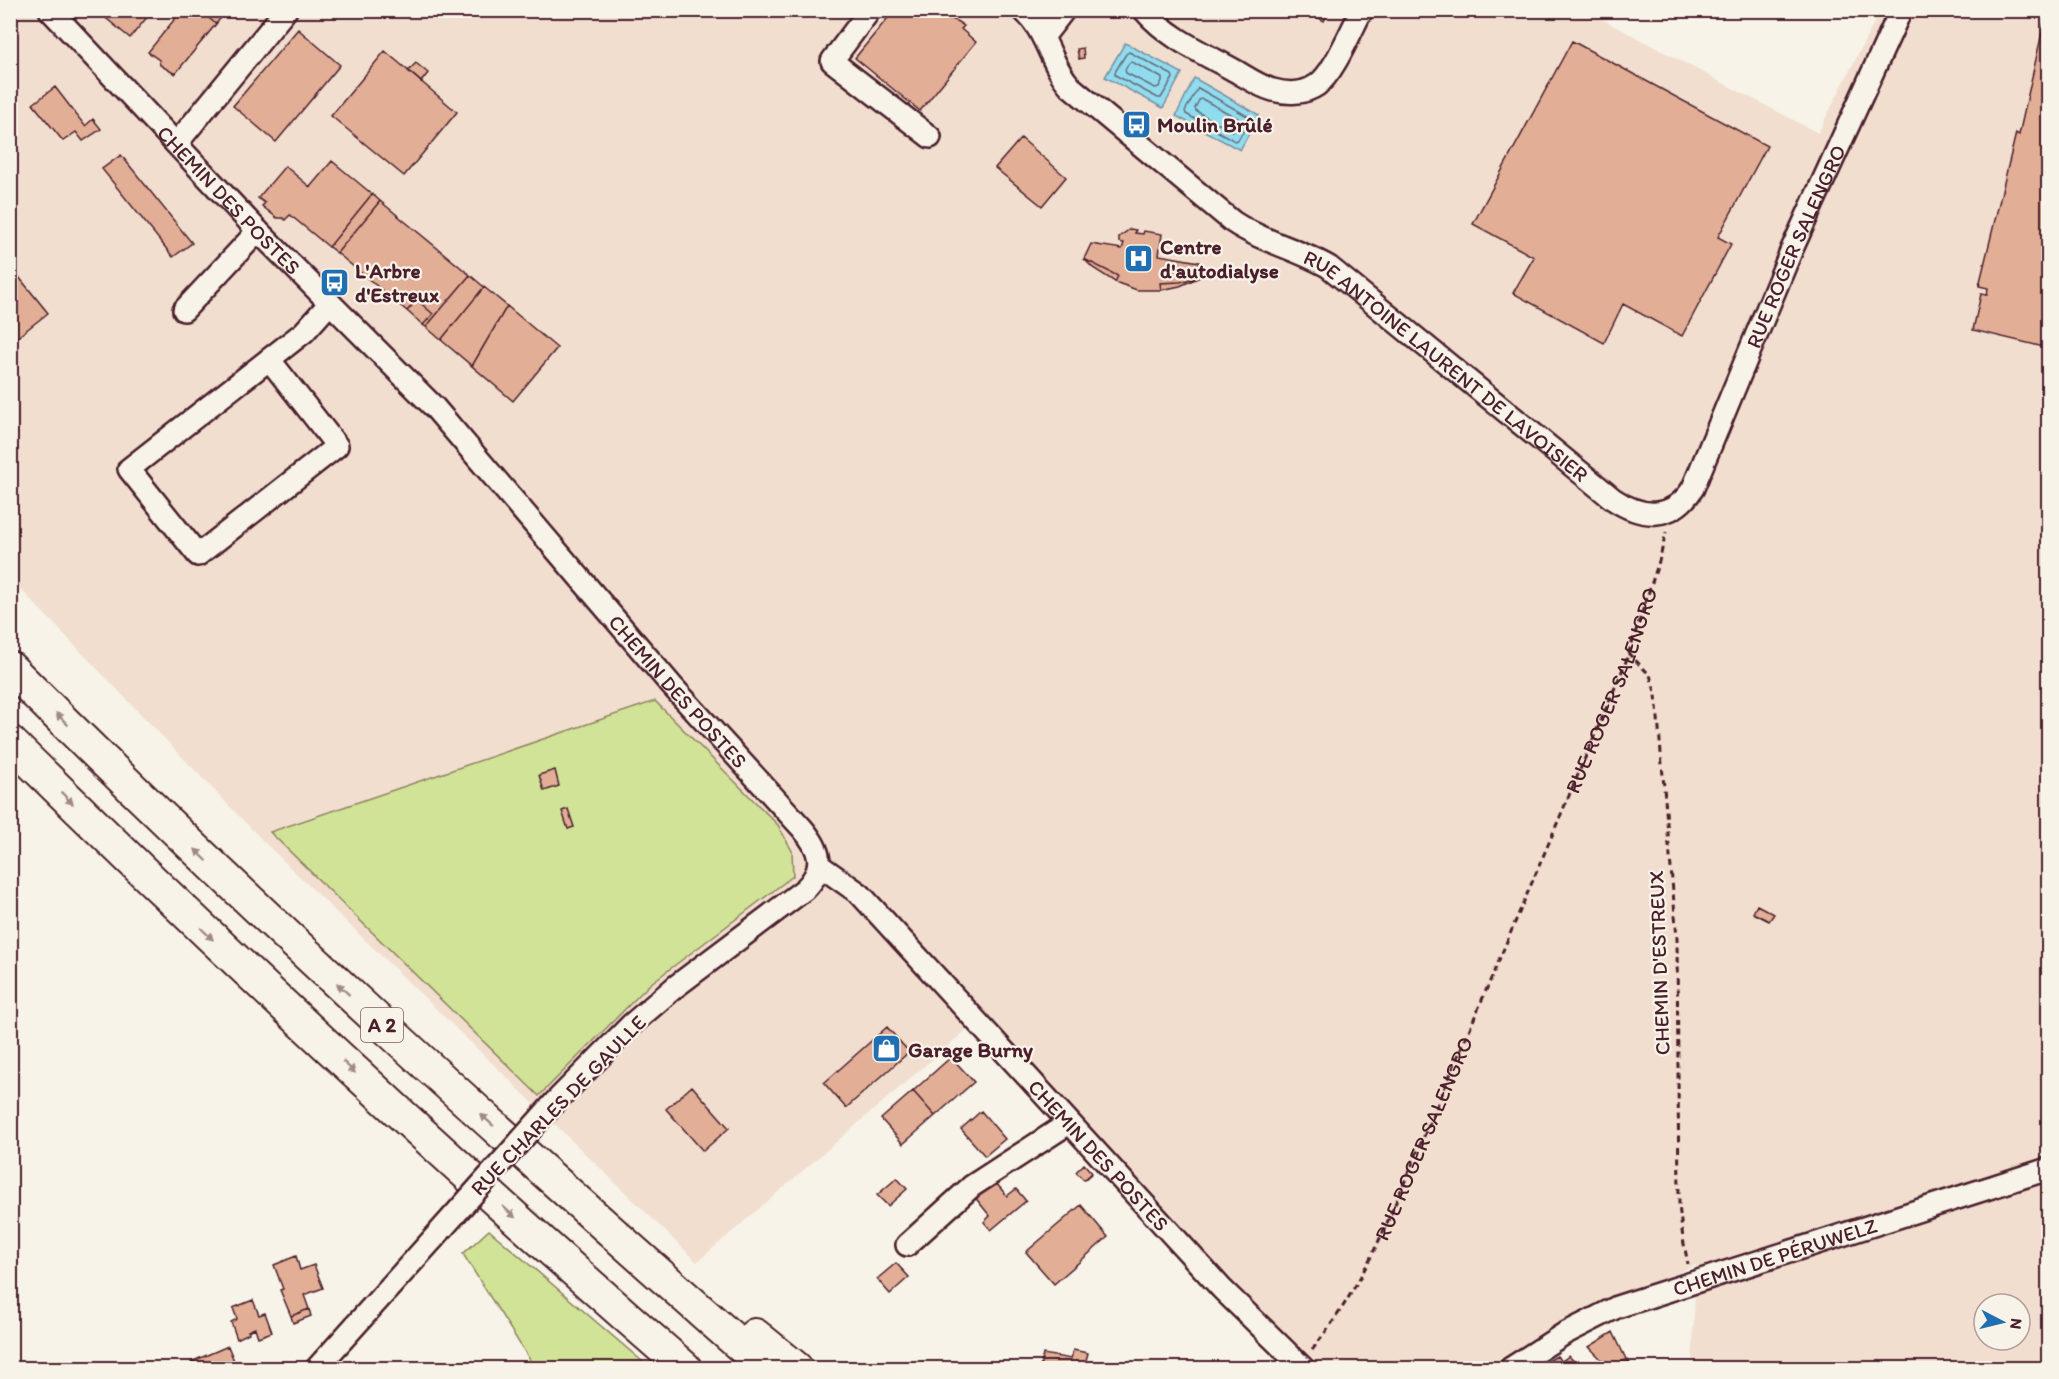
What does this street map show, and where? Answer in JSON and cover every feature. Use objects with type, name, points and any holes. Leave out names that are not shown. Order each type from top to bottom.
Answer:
[{"type":"highway","name":"A 2","points":[[10,668],[251,902],[554,1181],[766,1368]]},
{"type":"highway","name":"A 2","points":[[10,742],[206,934],[319,1039],[668,1358],[685,1368]]},
{"type":"highway","points":[[554,1181],[646,1244],[796,1368]]},
{"type":"street","name":"CHEMIN DES POSTES","points":[[50,10],[258,231],[435,408],[667,680],[802,828],[818,852],[819,865],[860,894],[1222,1289],[1302,1367]]},
{"type":"street","points":[[177,143],[286,10]]},
{"type":"street","points":[[870,10],[832,61],[930,137]]},
{"type":"street","points":[[1043,37],[1064,10]]},
{"type":"street","points":[[1144,10],[1161,28],[1217,61],[1264,87],[1293,93],[1312,88],[1324,78],[1362,10]]},
{"type":"street","name":"RUE ROGER SALENGRO","points":[[1669,511],[1682,504],[1702,468],[1792,249],[1901,10]]},
{"type":"street","name":"RUE ANTOINE LAURENT DE LAVOISIER","points":[[1024,11],[1043,37],[1057,70],[1071,87],[1233,222],[1262,239],[1319,261],[1339,274],[1621,504],[1645,512],[1669,511]]},
{"type":"street","points":[[184,310],[258,231]]},
{"type":"street","points":[[269,359],[337,446],[198,555],[129,469],[269,359],[304,332],[330,303]]},
{"type":"street","name":"RUE CHARLES DE GAULLE","points":[[317,1368],[555,1102],[632,1024],[675,987],[805,889],[814,878],[819,865]]},
{"type":"street","points":[[908,1245],[972,1186],[1069,1123]]},
{"type":"street","name":"CHEMIN DE PÉRUWELZ","points":[[1511,1368],[1564,1334],[1606,1312],[1692,1282],[2049,1168]]},
{"type":"path","name":"RUE ROGER SALENGRO","points":[[1302,1367],[1335,1320],[1379,1240],[1628,653],[1660,558],[1669,511]]},
{"type":"path","name":"CHEMIN D'ESTREUX","points":[[1628,653],[1650,675],[1656,695],[1677,938],[1680,1205],[1683,1239],[1692,1282]]},
{"type":"shaded area","points":[[11,11],[1586,11],[1818,133],[1880,11],[2048,11],[2048,1357],[2035,1368],[1692,1368],[1696,1265],[1565,1321],[1500,1368],[1309,1368],[986,1013],[697,1262],[264,842],[11,579]]},
{"type":"green space","points":[[655,701],[778,825],[792,851],[793,876],[650,984],[539,1096],[270,832]]},
{"type":"green space","points":[[489,1230],[650,1368],[535,1368],[463,1254]]},
{"type":"water","points":[[1125,43],[1182,73],[1163,108],[1105,77]]},
{"type":"water","points":[[1194,78],[1259,115],[1240,150],[1176,116]]},
{"type":"building","points":[[96,10],[153,10],[130,38]]},
{"type":"building","points":[[182,10],[199,10],[216,24],[175,74],[160,65],[159,60],[148,52]]},
{"type":"building","points":[[199,10],[227,10],[216,24]]},
{"type":"building","points":[[899,10],[933,10],[933,14],[946,16],[964,26],[961,29],[976,42],[920,111],[855,58],[891,14],[894,17]]},
{"type":"building","points":[[1305,10],[1330,10],[1324,21]]},
{"type":"building","points":[[2047,10],[2048,348],[1973,330],[1981,294],[1987,295],[1988,288],[1979,286],[2016,133],[2019,135]]},
{"type":"building","points":[[298,29],[340,65],[276,142],[233,106]]},
{"type":"building","points":[[1572,41],[1767,146],[1718,237],[1731,244],[1682,336],[1623,304],[1604,343],[1513,293],[1534,257],[1473,224]]},
{"type":"building","points":[[1083,48],[1084,58],[1079,59],[1077,49]]},
{"type":"building","points":[[385,51],[457,112],[404,176],[331,116]]},
{"type":"building","points":[[416,63],[428,73],[421,82],[408,71]]},
{"type":"building","points":[[55,87],[85,126],[93,119],[101,129],[83,141],[76,132],[63,141],[33,104]]},
{"type":"building","points":[[1021,138],[1066,177],[1042,206],[995,168]]},
{"type":"building","points":[[121,155],[192,243],[173,257],[102,169]]},
{"type":"building","points":[[332,161],[372,194],[329,247],[290,215],[285,220],[277,218],[262,206],[265,203],[258,198],[285,166],[310,187]]},
{"type":"building","points":[[372,194],[380,201],[337,253],[329,247]]},
{"type":"building","points":[[380,201],[470,275],[426,327],[423,325],[433,314],[417,300],[407,311],[337,253]]},
{"type":"building","points":[[1130,229],[1136,230],[1135,233],[1143,234],[1144,231],[1162,234],[1159,255],[1199,262],[1202,276],[1180,282],[1160,283],[1161,290],[1137,290],[1115,282],[1118,276],[1084,259],[1091,244],[1122,249],[1124,243],[1119,242],[1119,237]]},
{"type":"building","points":[[1084,259],[1118,276],[1115,282],[1093,268]]},
{"type":"building","points":[[10,266],[48,313],[10,343]]},
{"type":"building","points":[[470,275],[484,287],[441,340],[426,327]]},
{"type":"building","points":[[1202,276],[1180,286],[1161,290],[1160,283],[1180,282]]},
{"type":"building","points":[[484,287],[507,306],[472,366],[441,340]]},
{"type":"building","points":[[417,300],[433,314],[423,325],[407,311]]},
{"type":"building","points":[[507,306],[557,348],[513,401],[472,366]]},
{"type":"building","points":[[555,770],[559,786],[544,791],[539,775]]},
{"type":"building","points":[[568,809],[574,827],[568,829],[562,811]]},
{"type":"building","points":[[1757,905],[1774,914],[1769,921],[1753,913]]},
{"type":"building","points":[[887,1027],[909,1052],[846,1108],[824,1083]]},
{"type":"building","points":[[951,1057],[974,1082],[935,1116],[913,1091]]},
{"type":"building","points":[[692,1086],[729,1128],[703,1151],[666,1109]]},
{"type":"building","points":[[913,1091],[935,1116],[903,1144],[881,1119]]},
{"type":"building","points":[[981,1111],[1005,1139],[985,1156],[961,1129]]},
{"type":"building","points":[[1084,1164],[1092,1173],[1084,1180],[1076,1172]]},
{"type":"building","points":[[897,1178],[907,1189],[888,1206],[877,1195]]},
{"type":"building","points":[[996,1183],[1007,1196],[1016,1189],[1026,1201],[991,1230],[984,1222],[990,1216],[974,1196],[986,1186],[989,1189]]},
{"type":"building","points":[[1081,1205],[1108,1237],[1054,1284],[1026,1252]]},
{"type":"building","points":[[296,1256],[300,1270],[314,1265],[323,1288],[304,1295],[309,1309],[291,1316],[280,1290],[283,1289],[274,1265]]},
{"type":"building","points":[[896,1263],[909,1277],[890,1294],[877,1279]]},
{"type":"building","points":[[253,1300],[259,1315],[265,1313],[272,1332],[258,1337],[255,1328],[237,1339],[231,1322],[237,1319],[233,1308]]},
{"type":"building","points":[[309,1309],[311,1316],[293,1323],[291,1316]]},
{"type":"building","points":[[1613,1332],[1626,1359],[1615,1368],[1610,1368],[1589,1347]]},
{"type":"building","points":[[228,1346],[237,1368],[193,1368],[191,1362]]},
{"type":"building","points":[[1073,1350],[1088,1353],[1084,1368],[1040,1368],[1043,1354],[1071,1359]]},
{"type":"building","points":[[1557,1356],[1566,1368],[1536,1368]]},
{"type":"building","points":[[1569,1356],[1580,1368],[1568,1368],[1562,1361]]},
{"type":"building","points":[[1626,1359],[1630,1363],[1624,1368],[1615,1368]]},
{"type":"place","name":"Moulin Brûlé","points":[[1136,124]]},
{"type":"place","name":"Centre d'autodialyse","points":[[1139,258]]},
{"type":"place","name":"L'Arbre d'Estreux","points":[[334,282]]},
{"type":"place","name":"Garage Burny","points":[[887,1049]]}]
